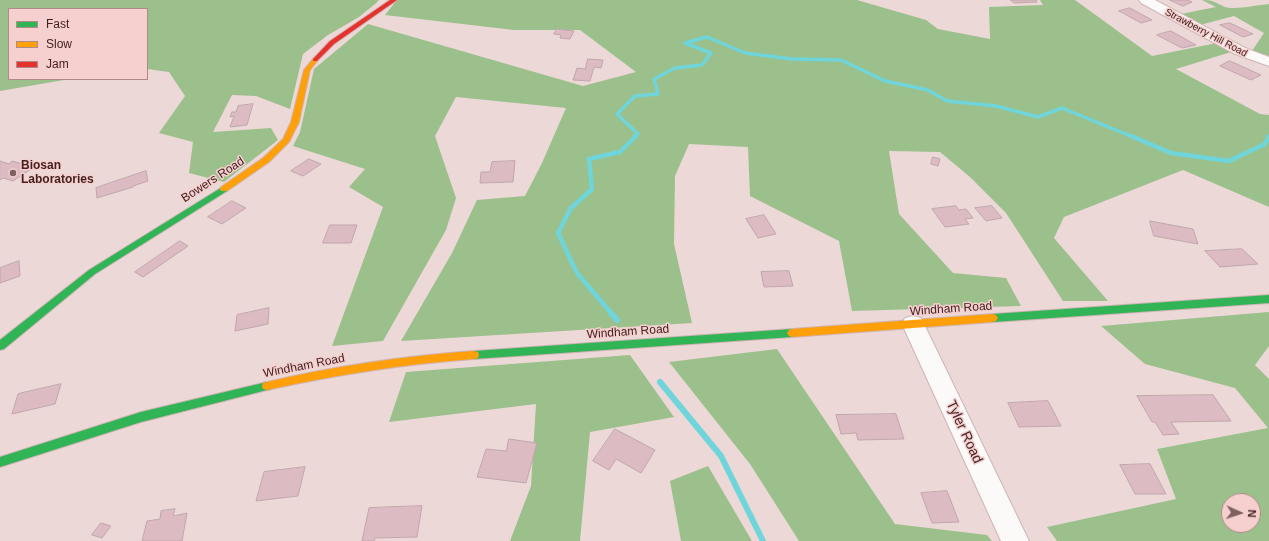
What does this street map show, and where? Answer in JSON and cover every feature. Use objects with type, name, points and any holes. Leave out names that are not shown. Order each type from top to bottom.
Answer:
[{"type":"street","name":"Bowers Road","points":[[0,346],[92,272],[241,178],[266,160],[286,140],[295,122],[308,70],[319,54],[332,41],[381,11],[394,0]]},
{"type":"street","name":"Strawberry Hill Road","points":[[1145,0],[1240,51],[1269,62]]},
{"type":"street","name":"Windham Road","points":[[0,462],[130,419],[215,396],[382,363],[512,352],[1269,299]]},
{"type":"street","name":"Tyler Road","points":[[913,324],[1015,541]]},
{"type":"green space","points":[[0,0],[379,0],[359,17],[328,35],[303,54],[290,109],[256,96],[232,95],[213,132],[271,128],[278,140],[224,182],[189,173],[193,142],[159,133],[185,96],[169,72],[148,69],[148,8],[8,8],[8,80],[64,80],[0,91]]},
{"type":"green space","points":[[397,0],[857,0],[926,20],[938,29],[990,39],[989,7],[1043,5],[1040,0],[1075,0],[1152,56],[1217,43],[1231,52],[1176,69],[1260,114],[1269,115],[1269,207],[1183,170],[1064,217],[1054,238],[1108,301],[1063,301],[1006,213],[970,177],[940,152],[889,151],[899,214],[953,273],[1006,278],[1021,306],[852,311],[839,241],[750,196],[748,147],[689,144],[675,176],[674,244],[692,323],[401,341],[452,253],[477,200],[525,196],[542,163],[566,108],[456,97],[435,136],[456,198],[446,230],[383,341],[332,346],[383,207],[349,187],[365,169],[293,146],[300,132],[314,69],[368,24],[583,86],[636,72],[580,30],[514,30],[385,15]]},
{"type":"green space","points":[[1202,0],[1212,1],[1230,8],[1269,4],[1269,56],[1252,51],[1264,33],[1234,16],[1200,25],[1181,14],[1216,7]]},
{"type":"green space","points":[[1269,312],[1269,346],[1255,365],[1269,379],[1269,541],[1057,541],[1047,527],[1176,499],[1157,449],[1268,428],[1235,388],[1145,364],[1101,326]]},
{"type":"green space","points":[[777,349],[895,524],[987,535],[992,541],[799,541],[750,464],[669,362]]},
{"type":"green space","points":[[630,355],[674,417],[590,432],[580,541],[510,541],[531,486],[536,404],[389,422],[406,372]]},
{"type":"green space","points":[[708,466],[752,541],[681,541],[670,481]]},
{"type":"building","points":[[1011,0],[1036,0],[1037,2],[1014,3]]},
{"type":"building","points":[[1170,0],[1187,0],[1192,2],[1183,6]]},
{"type":"building","points":[[1130,8],[1152,20],[1141,23],[1119,11]]},
{"type":"building","points":[[1230,23],[1253,34],[1243,37],[1220,25]]},
{"type":"building","points":[[557,29],[574,31],[570,39],[560,38],[561,35],[554,34]]},
{"type":"building","points":[[1171,31],[1196,45],[1182,48],[1157,35]]},
{"type":"building","points":[[588,59],[603,60],[601,68],[594,67],[590,81],[573,80],[577,68],[585,69]]},
{"type":"building","points":[[1230,61],[1261,75],[1251,80],[1220,66]]},
{"type":"building","points":[[253,104],[247,125],[230,127],[234,116],[230,117],[232,112],[236,112],[238,106]]},
{"type":"building","points":[[933,157],[940,159],[938,166],[931,164]]},
{"type":"building","points":[[309,159],[321,164],[303,176],[291,171]]},
{"type":"building","name":"Biosan Laboratories","points":[[0,161],[9,164],[12,161],[34,167],[13,181],[3,178],[0,180]]},
{"type":"building","points":[[515,161],[513,182],[480,183],[481,172],[490,172],[492,162]]},
{"type":"building","points":[[146,171],[148,181],[97,198],[96,188]]},
{"type":"building","points":[[232,201],[246,208],[222,224],[208,217]]},
{"type":"building","points":[[956,206],[959,210],[966,209],[973,218],[965,219],[969,224],[945,227],[932,209]]},
{"type":"building","points":[[992,206],[1002,218],[986,221],[975,208]]},
{"type":"building","points":[[764,215],[776,234],[758,238],[746,219]]},
{"type":"building","points":[[1150,221],[1193,229],[1198,244],[1154,236]]},
{"type":"building","points":[[330,225],[357,225],[351,243],[323,243]]},
{"type":"building","points":[[180,241],[188,246],[143,277],[135,272]]},
{"type":"building","points":[[1242,249],[1258,264],[1220,267],[1205,251]]},
{"type":"building","points":[[19,261],[20,276],[0,283],[0,268]]},
{"type":"building","points":[[789,271],[793,286],[764,287],[761,272]]},
{"type":"building","points":[[269,308],[268,324],[235,331],[237,315]]},
{"type":"building","points":[[61,384],[55,404],[12,414],[18,394]]},
{"type":"building","points":[[1213,395],[1231,421],[1171,422],[1179,434],[1163,435],[1155,422],[1152,422],[1137,396]]},
{"type":"building","points":[[1048,401],[1061,426],[1019,427],[1008,403]]},
{"type":"building","points":[[896,414],[904,439],[858,440],[856,433],[841,434],[836,415]]},
{"type":"building","points":[[615,429],[655,450],[641,473],[616,459],[609,470],[593,461]]},
{"type":"building","points":[[509,439],[537,443],[526,483],[477,477],[486,449],[506,451]]},
{"type":"building","points":[[1150,464],[1166,494],[1135,494],[1120,465]]},
{"type":"building","points":[[305,467],[298,496],[256,501],[264,472]]},
{"type":"building","points":[[947,491],[959,522],[932,523],[921,493]]},
{"type":"building","points":[[422,506],[417,537],[375,538],[374,541],[362,541],[369,508]]},
{"type":"building","points":[[175,509],[173,516],[187,513],[182,541],[142,541],[147,521],[160,519],[161,511]]},
{"type":"building","points":[[101,523],[111,526],[102,538],[92,535]]},
{"type":"waterway","points":[[612,314],[577,273],[558,233],[571,208],[592,189],[589,159],[620,152],[638,134],[617,114],[635,96],[658,94],[654,79],[675,68],[702,65],[711,53],[685,43],[707,37],[745,53],[792,59],[841,60],[885,81],[928,90],[947,101],[996,106],[1038,117],[1062,108],[1133,137]]},
{"type":"waterway","points":[[1131,136],[1171,153],[1229,161],[1265,144],[1269,136],[1268,137]]},
{"type":"waterway","points":[[611,313],[617,320]]},
{"type":"waterway","points":[[660,382],[721,456],[763,541]]},
{"type":"traffic: fast","points":[[0,346],[92,272],[224,189]]},
{"type":"traffic: fast","points":[[993,318],[1269,299]]},
{"type":"traffic: fast","points":[[474,355],[792,333]]},
{"type":"traffic: fast","points":[[0,462],[141,417],[267,386]]},
{"type":"traffic: slow","points":[[224,189],[266,160],[286,140],[295,122],[307,70],[315,60]]},
{"type":"traffic: slow","points":[[792,333],[993,318]]},
{"type":"traffic: slow","points":[[267,386],[370,366],[422,359],[474,355]]},
{"type":"traffic: jam","points":[[315,60],[332,42],[394,0]]},
{"type":"place","name":"Biosan Laboratories","points":[[13,173]]}]
